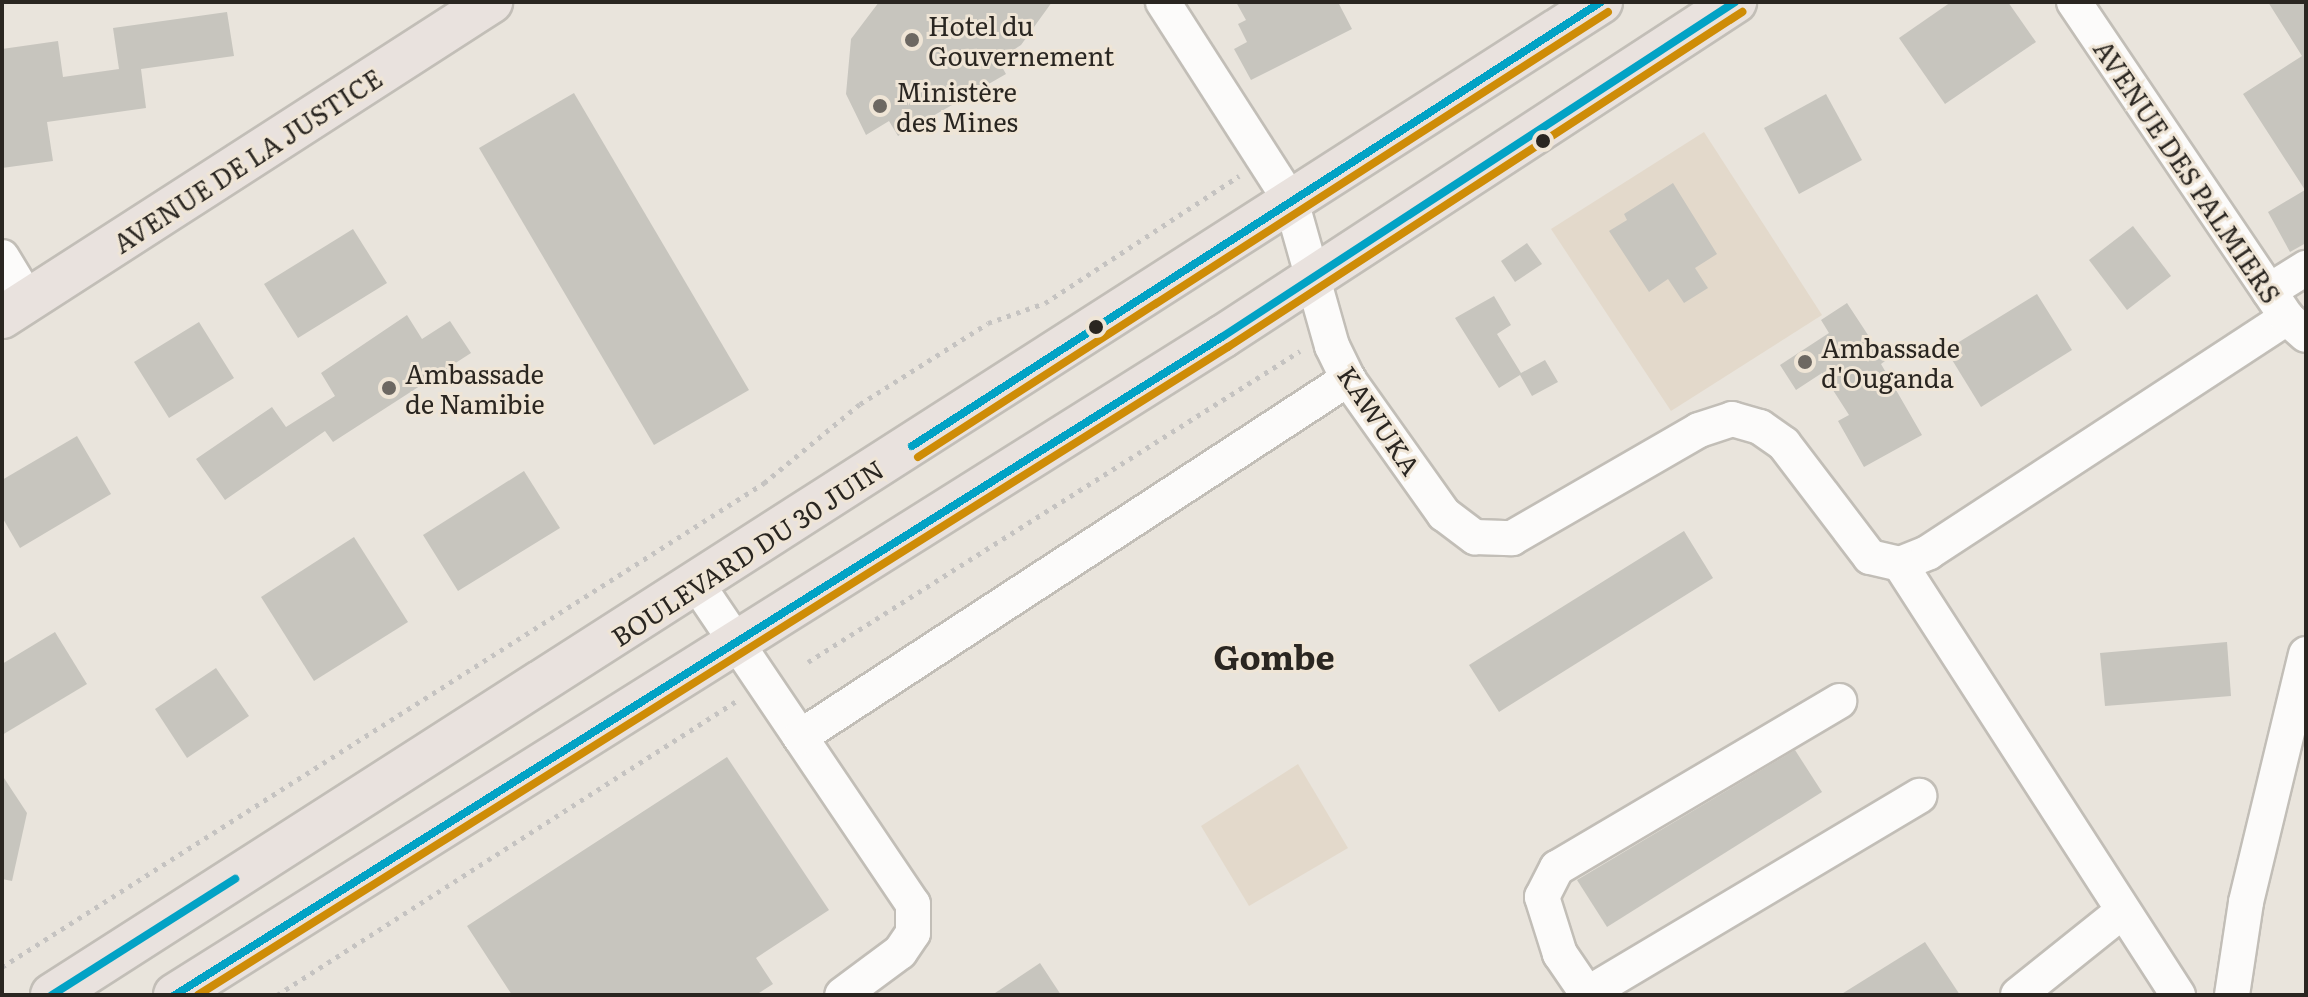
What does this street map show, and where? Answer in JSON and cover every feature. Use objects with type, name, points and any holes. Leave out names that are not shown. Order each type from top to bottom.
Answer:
[{"type":"main road","name":"AVENUE DE LA JUSTICE","points":[[15,309],[491,2]]},
{"type":"main road","name":"BOULEVARD DU 30 JUIN","points":[[52,995],[1601,2]]},
{"type":"main road","points":[[175,995],[1316,274],[1735,2]]},
{"type":"street","name":"KAWUKA","points":[[1163,2],[1291,201],[1316,274],[1328,333],[1348,379],[1444,514],[1475,537],[1512,538],[1699,430],[1732,419],[1760,427],[1784,444],[1870,557],[1900,564]]},
{"type":"street","name":"AVENUE DES PALMIERS","points":[[2074,2],[2287,315]]},
{"type":"street","points":[[2,257],[15,309]]},
{"type":"street","points":[[2178,995],[1900,564],[1929,552],[2287,315],[2306,268]]},
{"type":"street","points":[[800,737],[1348,379]]},
{"type":"street","points":[[697,584],[913,904],[913,933],[900,952],[842,995]]},
{"type":"street","points":[[2232,995],[2246,902],[2306,654]]},
{"type":"street","points":[[1839,701],[1557,868],[1542,897],[1560,954],[1588,994],[1919,796]]},
{"type":"street","points":[[2018,995],[2123,911]]},
{"type":"path","points":[[2,967],[764,483],[873,396],[988,323],[1045,303],[1264,160]]},
{"type":"path","points":[[808,662],[1328,333]]},
{"type":"path","points":[[277,995],[742,698]]},
{"type":"shaded area","points":[[1704,132],[1822,315],[1671,411],[1551,229]]},
{"type":"shaded area","points":[[1298,764],[1348,848],[1249,906],[1201,826]]},
{"type":"building","points":[[879,2],[1052,2],[1021,45],[998,60],[1006,74],[898,136],[889,121],[866,135],[846,94],[851,39]]},
{"type":"building","points":[[1236,2],[1338,2],[1352,29],[1251,80],[1234,49],[1247,42],[1238,24],[1246,20]]},
{"type":"building","points":[[1951,2],[2008,2],[2036,42],[1945,104],[1899,38]]},
{"type":"building","points":[[2268,2],[2306,2],[2306,243],[2290,252],[2268,212],[2305,190],[2243,94],[2302,56]]},
{"type":"building","points":[[227,12],[234,56],[141,69],[146,108],[47,122],[53,161],[2,168],[2,49],[58,41],[63,77],[119,69],[113,28]]},
{"type":"building","points":[[574,93],[749,390],[654,445],[479,148]]},
{"type":"building","points":[[1826,94],[1862,160],[1799,194],[1764,128]]},
{"type":"building","points":[[1673,183],[1717,254],[1695,268],[1708,288],[1684,303],[1668,279],[1649,292],[1609,231],[1627,220],[1624,214]]},
{"type":"building","points":[[2133,226],[2171,276],[2127,310],[2089,260]]},
{"type":"building","points":[[353,229],[387,283],[298,338],[264,284]]},
{"type":"building","points":[[1527,243],[1542,264],[1515,282],[1501,261]]},
{"type":"building","points":[[2037,294],[2072,350],[1981,407],[1946,350]]},
{"type":"building","points":[[1494,296],[1511,325],[1497,334],[1521,373],[1545,360],[1558,382],[1532,396],[1520,375],[1499,388],[1455,318]]},
{"type":"building","points":[[1847,303],[1885,361],[1881,364],[1922,435],[1864,467],[1838,421],[1849,415],[1822,373],[1796,390],[1780,365],[1829,333],[1821,320]]},
{"type":"building","points":[[407,315],[422,339],[450,321],[471,353],[333,442],[325,431],[225,500],[196,459],[272,407],[286,427],[335,396],[321,373]]},
{"type":"building","points":[[199,322],[234,378],[169,418],[134,362]]},
{"type":"building","points":[[77,436],[111,494],[20,548],[2,517],[2,480]]},
{"type":"building","points":[[524,471],[560,528],[458,591],[423,535]]},
{"type":"building","points":[[1684,531],[1713,578],[1499,712],[1469,665]]},
{"type":"building","points":[[354,537],[408,622],[314,681],[261,597]]},
{"type":"building","points":[[55,632],[87,684],[2,735],[2,664]]},
{"type":"building","points":[[2227,642],[2231,696],[2105,706],[2100,653]]},
{"type":"building","points":[[216,668],[249,716],[187,758],[155,709]]},
{"type":"building","points":[[1795,750],[1822,792],[1607,927],[1577,880]]},
{"type":"building","points":[[727,757],[829,910],[756,958],[773,984],[756,995],[512,995],[467,926]]},
{"type":"building","points":[[2,775],[27,813],[12,881],[2,879]]},
{"type":"building","points":[[1925,942],[1960,995],[1840,995]]},
{"type":"building","points":[[1040,963],[1061,995],[992,995]]},
{"type":"transit line","points":[[912,446],[1601,2]]},
{"type":"transit line","points":[[175,995],[1222,337],[1735,2]]},
{"type":"transit line","points":[[918,457],[1608,12]]},
{"type":"transit line","points":[[198,995],[1228,347],[1742,12]]},
{"type":"transit line","points":[[52,995],[235,879]]},
{"type":"place","name":"Hotel du Gouvernement","points":[[912,40]]},
{"type":"place","name":"Ministère des Mines","points":[[880,106]]},
{"type":"place","name":"Ambassade d'Ouganda","points":[[1805,362]]},
{"type":"place","name":"Ambassade de Namibie","points":[[389,388]]},
{"type":"district","name":"Gombe","points":[[1274,656]]}]
